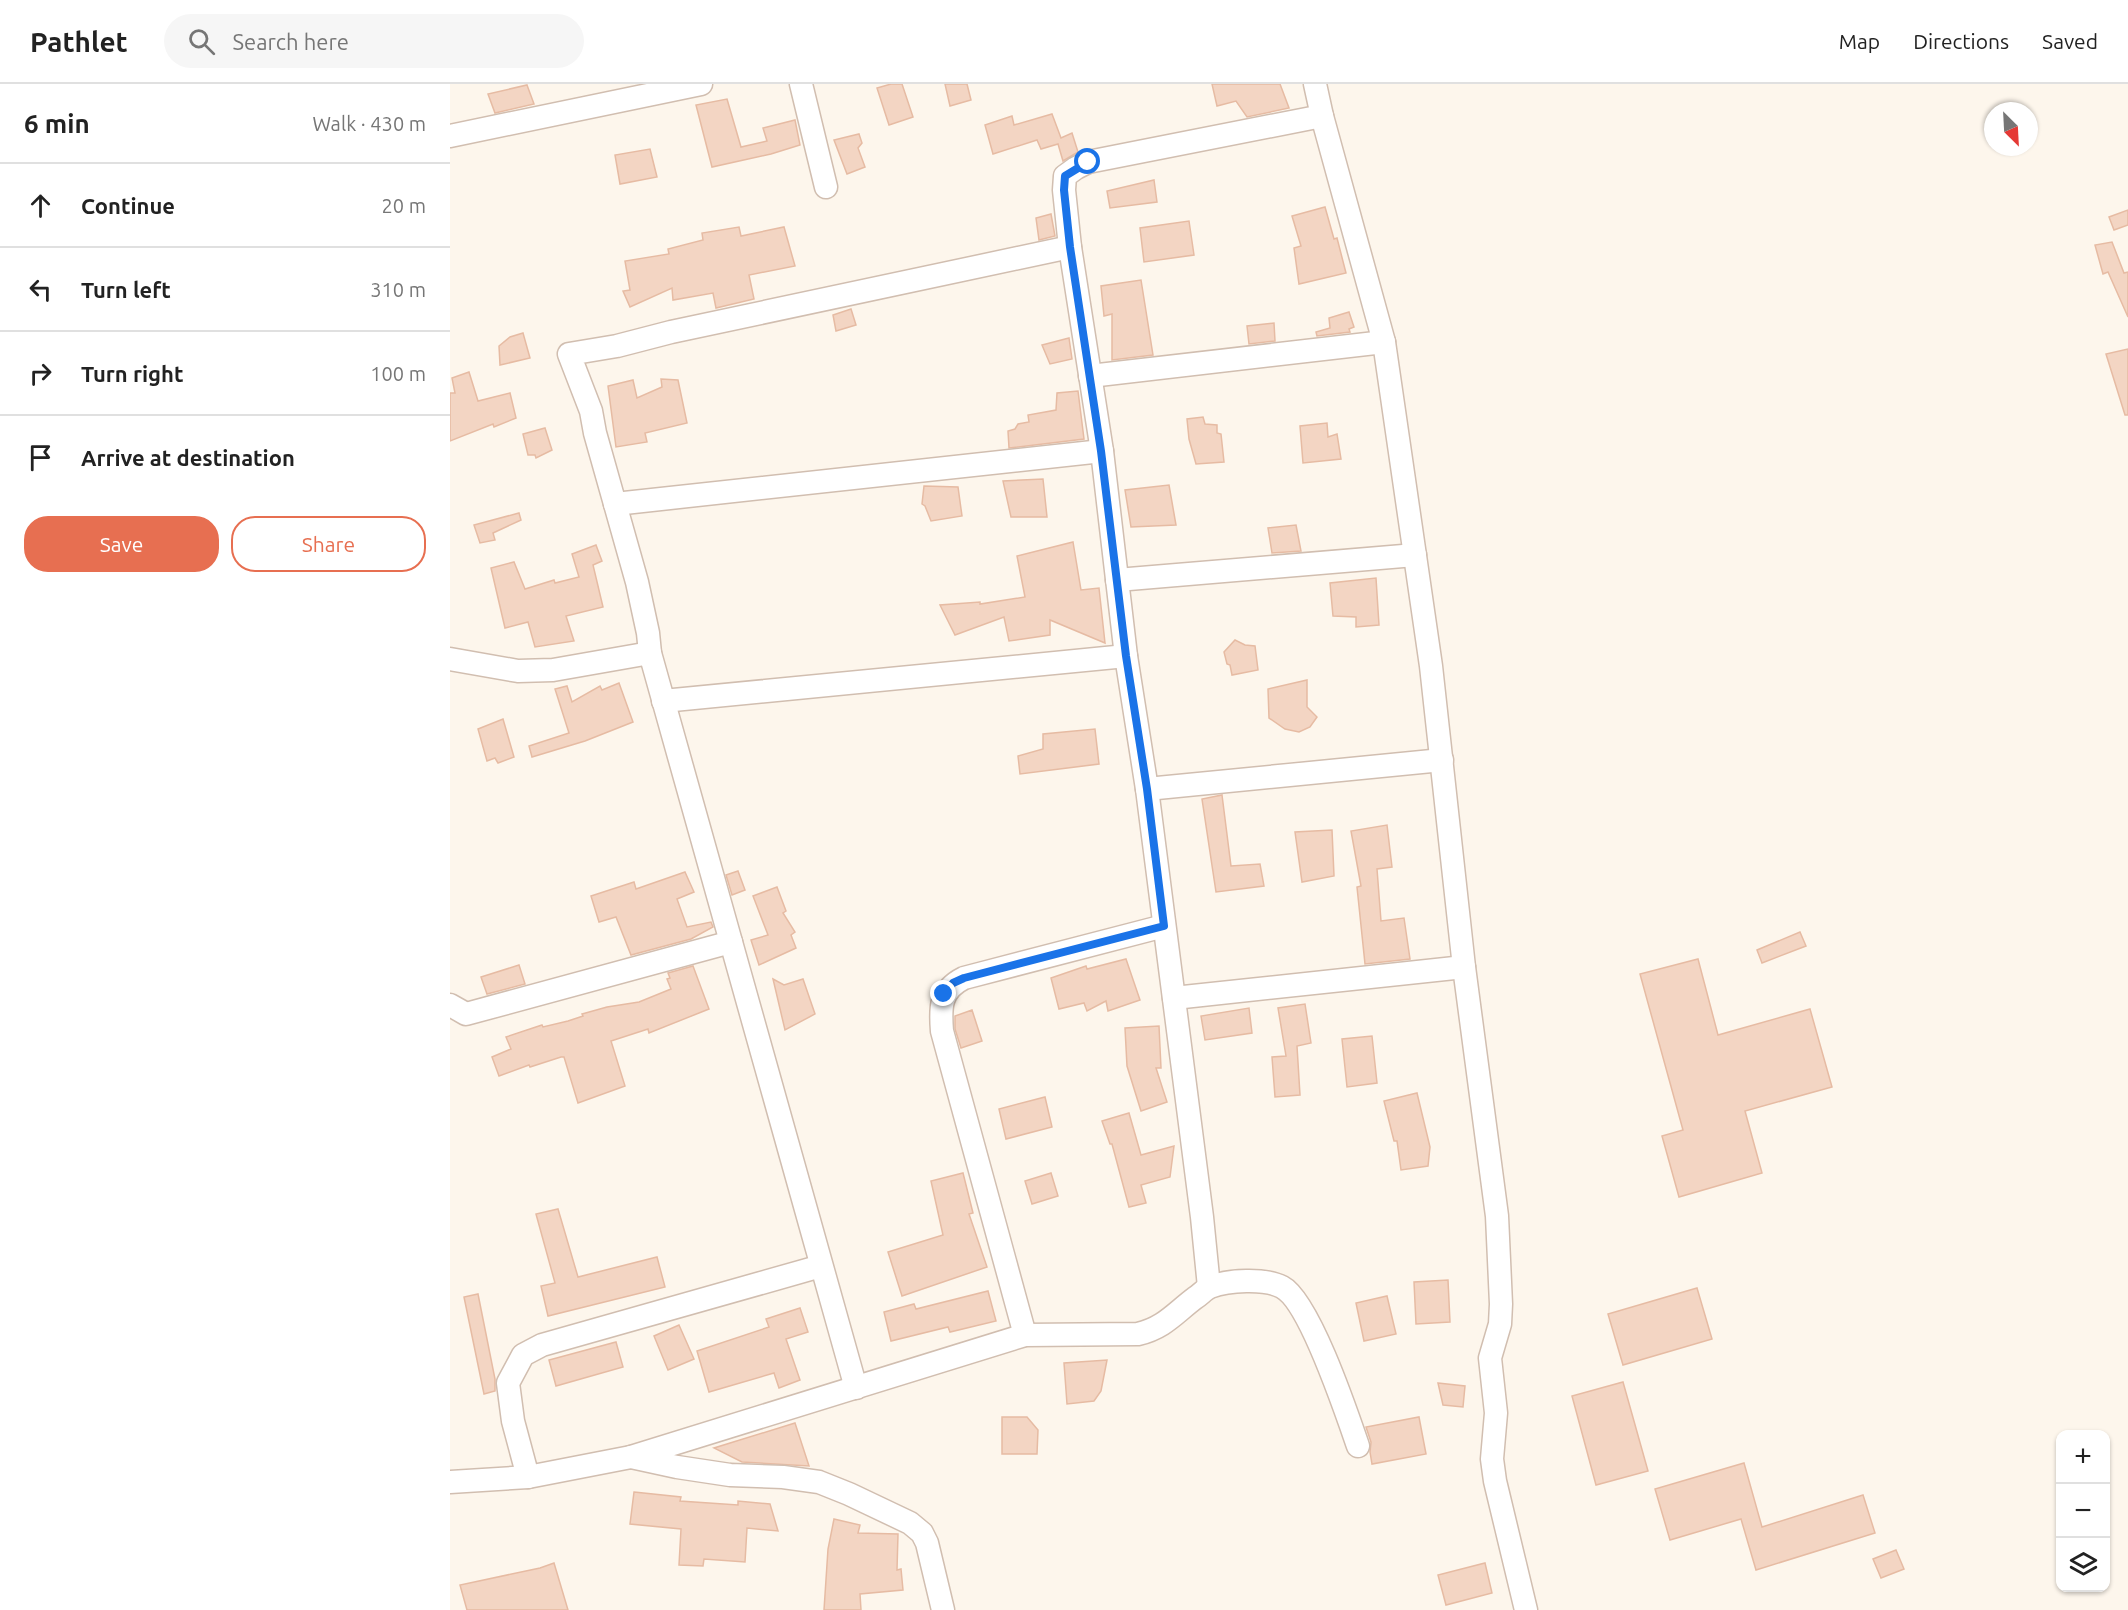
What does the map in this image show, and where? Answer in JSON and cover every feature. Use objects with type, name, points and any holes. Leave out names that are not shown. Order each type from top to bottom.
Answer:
[{"type":"street","points":[[450,136],[700,84]]},
{"type":"street","points":[[801,84],[826,187]]},
{"type":"street","points":[[1315,84],[1384,342],[1415,555],[1442,760],[1464,967],[1497,1216],[1502,1304],[1500,1324],[1490,1358],[1496,1413],[1492,1459],[1495,1481],[1526,1610]]},
{"type":"street","points":[[1209,1287],[1147,789],[1126,656],[1101,451],[1070,247],[1064,190],[1065,176],[1088,162],[1322,116]]},
{"type":"street","points":[[856,1388],[663,701],[650,653],[637,582],[595,433],[591,411],[569,354],[1070,247]]},
{"type":"street","points":[[1090,376],[1384,342]]},
{"type":"street","points":[[615,504],[1101,451]]},
{"type":"street","points":[[1117,580],[1415,555]]},
{"type":"street","points":[[450,659],[518,671],[553,670],[650,653]]},
{"type":"street","points":[[663,701],[1126,656]]},
{"type":"street","points":[[1147,789],[1442,760]]},
{"type":"street","points":[[1025,1335],[942,1031],[941,1016],[944,994],[953,983],[964,978],[1164,926]]},
{"type":"street","points":[[450,1005],[466,1014],[731,942]]},
{"type":"street","points":[[1174,998],[1464,967]]},
{"type":"street","points":[[528,1478],[513,1421],[508,1383],[523,1355],[542,1345],[822,1266]]},
{"type":"street","points":[[450,1482],[528,1478],[631,1457],[1025,1335],[1138,1334],[1163,1325],[1209,1287],[1250,1280],[1264,1281],[1283,1288],[1299,1304],[1341,1397],[1358,1446]]},
{"type":"street","points":[[631,1457],[730,1475],[783,1477],[819,1482],[910,1523],[922,1533],[927,1544],[943,1610]]},
{"type":"building","points":[[902,84],[913,117],[889,125],[877,88]]},
{"type":"building","points":[[945,84],[967,84],[971,100],[950,106]]},
{"type":"building","points":[[1212,84],[1280,84],[1289,108],[1247,117],[1236,101],[1217,106]]},
{"type":"building","points":[[527,85],[534,104],[495,113],[488,94]]},
{"type":"building","points":[[727,99],[741,147],[767,141],[763,128],[795,120],[800,145],[712,167],[696,105]]},
{"type":"building","points":[[1052,114],[1061,138],[1072,133],[1078,152],[1063,161],[1058,144],[1041,149],[1037,140],[993,154],[985,125],[1012,116],[1014,125]]},
{"type":"building","points":[[859,134],[862,143],[858,148],[865,167],[847,174],[834,140]]},
{"type":"building","points":[[650,149],[657,177],[620,184],[615,155]]},
{"type":"building","points":[[1154,180],[1157,202],[1110,208],[1107,191]]},
{"type":"building","points":[[1325,207],[1334,239],[1337,238],[1346,273],[1299,284],[1294,248],[1301,246],[1292,216]]},
{"type":"building","points":[[2128,210],[2128,225],[2114,230],[2109,217]]},
{"type":"building","points":[[1051,214],[1055,236],[1039,240],[1036,218]]},
{"type":"building","points":[[1189,221],[1194,255],[1144,262],[1140,228]]},
{"type":"building","points":[[739,227],[741,236],[784,227],[795,266],[749,275],[754,299],[716,308],[713,293],[673,300],[672,288],[630,307],[623,291],[630,290],[625,261],[669,254],[668,249],[703,240],[702,233]]},
{"type":"building","points":[[2112,242],[2124,273],[2128,272],[2128,317],[2108,272],[2103,274],[2095,245]]},
{"type":"building","points":[[1141,280],[1153,355],[1112,360],[1112,314],[1104,316],[1101,286]]},
{"type":"building","points":[[851,309],[856,325],[836,331],[833,315]]},
{"type":"building","points":[[1349,312],[1354,327],[1349,329],[1350,332],[1317,336],[1316,332],[1330,328],[1329,318]]},
{"type":"building","points":[[1274,323],[1275,341],[1249,344],[1247,326]]},
{"type":"building","points":[[523,333],[530,358],[500,365],[499,346],[510,337]]},
{"type":"building","points":[[1069,338],[1072,359],[1050,364],[1042,345]]},
{"type":"building","points":[[2128,349],[2128,415],[2125,415],[2106,354]]},
{"type":"building","points":[[469,372],[478,401],[510,393],[516,418],[494,427],[493,424],[450,441],[450,393],[455,393],[452,378]]},
{"type":"building","points":[[661,379],[678,380],[687,423],[645,433],[647,442],[616,447],[608,386],[633,380],[637,398],[662,387]]},
{"type":"building","points":[[1078,391],[1084,439],[1009,448],[1008,431],[1015,429],[1018,424],[1029,422],[1028,415],[1056,410],[1057,393]]},
{"type":"building","points":[[1203,417],[1205,424],[1217,425],[1217,433],[1221,434],[1224,462],[1196,464],[1189,439],[1187,419]]},
{"type":"building","points":[[1327,423],[1328,437],[1337,434],[1341,459],[1303,463],[1300,426]]},
{"type":"building","points":[[545,428],[552,450],[536,458],[535,455],[528,455],[523,434]]},
{"type":"building","points":[[1043,479],[1047,517],[1011,517],[1003,481]]},
{"type":"building","points":[[1169,485],[1176,525],[1131,527],[1125,490]]},
{"type":"building","points":[[924,486],[958,487],[962,516],[931,521],[922,504]]},
{"type":"building","points":[[519,513],[521,520],[493,533],[495,540],[480,543],[474,525]]},
{"type":"building","points":[[1296,525],[1301,551],[1272,553],[1268,528]]},
{"type":"building","points":[[1073,542],[1081,590],[1099,588],[1105,643],[1050,620],[1050,635],[1009,641],[1004,617],[955,635],[940,605],[980,602],[980,604],[1025,597],[1017,556]]},
{"type":"building","points":[[596,545],[602,561],[593,565],[603,607],[566,616],[574,641],[535,647],[528,622],[505,628],[491,568],[514,562],[525,589],[554,580],[555,583],[579,577],[572,554]]},
{"type":"building","points":[[1376,578],[1379,625],[1356,627],[1356,617],[1333,616],[1330,583]]},
{"type":"building","points":[[1235,640],[1245,645],[1255,646],[1258,670],[1232,675],[1224,652]]},
{"type":"building","points":[[1307,680],[1307,707],[1317,717],[1310,727],[1299,732],[1285,729],[1269,718],[1268,689]]},
{"type":"building","points":[[619,683],[633,722],[585,741],[532,757],[529,746],[569,733],[555,689],[567,686],[572,702],[600,686],[602,690]]},
{"type":"building","points":[[503,719],[514,757],[498,763],[495,758],[487,761],[478,729]]},
{"type":"building","points":[[1095,729],[1099,764],[1020,774],[1018,756],[1043,749],[1043,734]]},
{"type":"building","points":[[1222,795],[1231,866],[1260,864],[1264,886],[1216,892],[1202,799]]},
{"type":"building","points":[[1387,825],[1392,867],[1377,869],[1381,921],[1404,918],[1410,959],[1365,964],[1357,887],[1361,886],[1351,831]]},
{"type":"building","points":[[1332,830],[1334,876],[1302,882],[1295,832]]},
{"type":"building","points":[[738,871],[745,890],[732,895],[726,875]]},
{"type":"building","points":[[685,872],[694,892],[677,899],[687,927],[711,922],[713,927],[691,939],[631,955],[616,917],[599,922],[591,896],[634,882],[636,889]]},
{"type":"building","points":[[777,887],[786,911],[783,913],[795,932],[791,935],[796,948],[759,965],[751,940],[768,935],[753,896]]},
{"type":"building","points":[[1800,932],[1806,946],[1762,963],[1757,950]]},
{"type":"building","points":[[1126,959],[1140,1000],[1108,1011],[1106,1001],[1087,1011],[1084,1003],[1059,1009],[1051,978],[1086,966],[1087,969]]},
{"type":"building","points":[[1698,959],[1718,1035],[1810,1009],[1832,1087],[1745,1111],[1762,1173],[1679,1197],[1662,1136],[1683,1130],[1640,974]]},
{"type":"building","points":[[519,965],[525,984],[487,994],[481,977]]},
{"type":"building","points":[[693,966],[709,1009],[649,1033],[648,1029],[611,1041],[625,1086],[578,1103],[564,1057],[530,1067],[529,1065],[499,1076],[492,1057],[511,1049],[506,1037],[542,1025],[543,1027],[568,1021],[583,1016],[582,1014],[607,1007],[639,1002],[671,989],[667,979],[670,978],[668,973]]},
{"type":"building","points":[[773,979],[784,985],[803,979],[815,1014],[785,1030]]},
{"type":"building","points":[[1305,1004],[1311,1043],[1297,1046],[1300,1095],[1275,1097],[1272,1057],[1286,1056],[1278,1008]]},
{"type":"building","points":[[1249,1008],[1252,1033],[1205,1040],[1201,1016]]},
{"type":"building","points":[[972,1010],[982,1041],[961,1048],[955,1029],[955,1016]]},
{"type":"building","points":[[1159,1026],[1161,1068],[1156,1068],[1167,1102],[1141,1111],[1127,1066],[1125,1028]]},
{"type":"building","points":[[1372,1036],[1377,1083],[1347,1087],[1342,1039]]},
{"type":"building","points":[[1417,1093],[1430,1147],[1428,1166],[1401,1170],[1397,1141],[1394,1141],[1384,1101]]},
{"type":"building","points":[[1045,1097],[1052,1127],[1006,1139],[999,1109]]},
{"type":"building","points":[[1129,1113],[1141,1155],[1174,1146],[1170,1177],[1141,1185],[1146,1203],[1129,1207],[1112,1144],[1110,1144],[1102,1121]]},
{"type":"building","points":[[963,1173],[973,1213],[969,1214],[987,1267],[902,1296],[888,1252],[943,1235],[931,1181]]},
{"type":"building","points":[[1051,1173],[1058,1196],[1032,1204],[1025,1181]]},
{"type":"building","points":[[558,1209],[578,1277],[657,1257],[665,1287],[548,1316],[541,1286],[555,1283],[536,1214]]},
{"type":"building","points":[[1448,1280],[1450,1322],[1416,1324],[1414,1282]]},
{"type":"building","points":[[1697,1288],[1712,1339],[1623,1365],[1608,1314]]},
{"type":"building","points":[[988,1291],[996,1321],[950,1332],[948,1327],[891,1341],[884,1312],[914,1304],[916,1309]]},
{"type":"building","points":[[478,1294],[495,1379],[495,1391],[484,1394],[464,1297]]},
{"type":"building","points":[[1387,1296],[1396,1334],[1364,1341],[1356,1303]]},
{"type":"building","points":[[800,1308],[808,1332],[786,1339],[800,1380],[779,1388],[774,1373],[709,1392],[697,1351],[769,1327],[766,1319]]},
{"type":"building","points":[[679,1325],[694,1359],[668,1370],[654,1336]]},
{"type":"building","points":[[616,1342],[623,1367],[556,1386],[549,1360]]},
{"type":"building","points":[[1107,1360],[1101,1391],[1094,1401],[1067,1404],[1064,1363]]},
{"type":"building","points":[[1623,1382],[1648,1471],[1596,1485],[1572,1396]]},
{"type":"building","points":[[1438,1383],[1465,1386],[1463,1407],[1443,1405]]},
{"type":"building","points":[[1002,1417],[1027,1417],[1038,1430],[1037,1454],[1002,1454]]},
{"type":"building","points":[[1419,1417],[1426,1454],[1372,1464],[1371,1442],[1366,1427]]},
{"type":"building","points":[[795,1423],[809,1466],[742,1462],[714,1448]]},
{"type":"building","points":[[1744,1463],[1762,1527],[1863,1495],[1875,1533],[1756,1570],[1741,1519],[1670,1540],[1655,1489]]},
{"type":"building","points":[[634,1492],[681,1497],[680,1501],[738,1505],[738,1501],[770,1504],[778,1531],[747,1528],[745,1562],[704,1559],[703,1566],[679,1565],[681,1529],[630,1524]]},
{"type":"building","points":[[834,1519],[860,1525],[858,1533],[898,1534],[897,1570],[901,1569],[903,1590],[860,1594],[861,1610],[824,1610],[828,1549]]},
{"type":"building","points":[[1896,1550],[1904,1569],[1881,1578],[1873,1559]]},
{"type":"building","points":[[554,1563],[568,1610],[467,1610],[460,1585]]},
{"type":"building","points":[[1485,1563],[1492,1593],[1446,1605],[1438,1575]]},
{"type":"route","points":[[944,994],[953,983],[964,978],[1164,926],[1064,190],[1065,176],[1088,162]]}]
